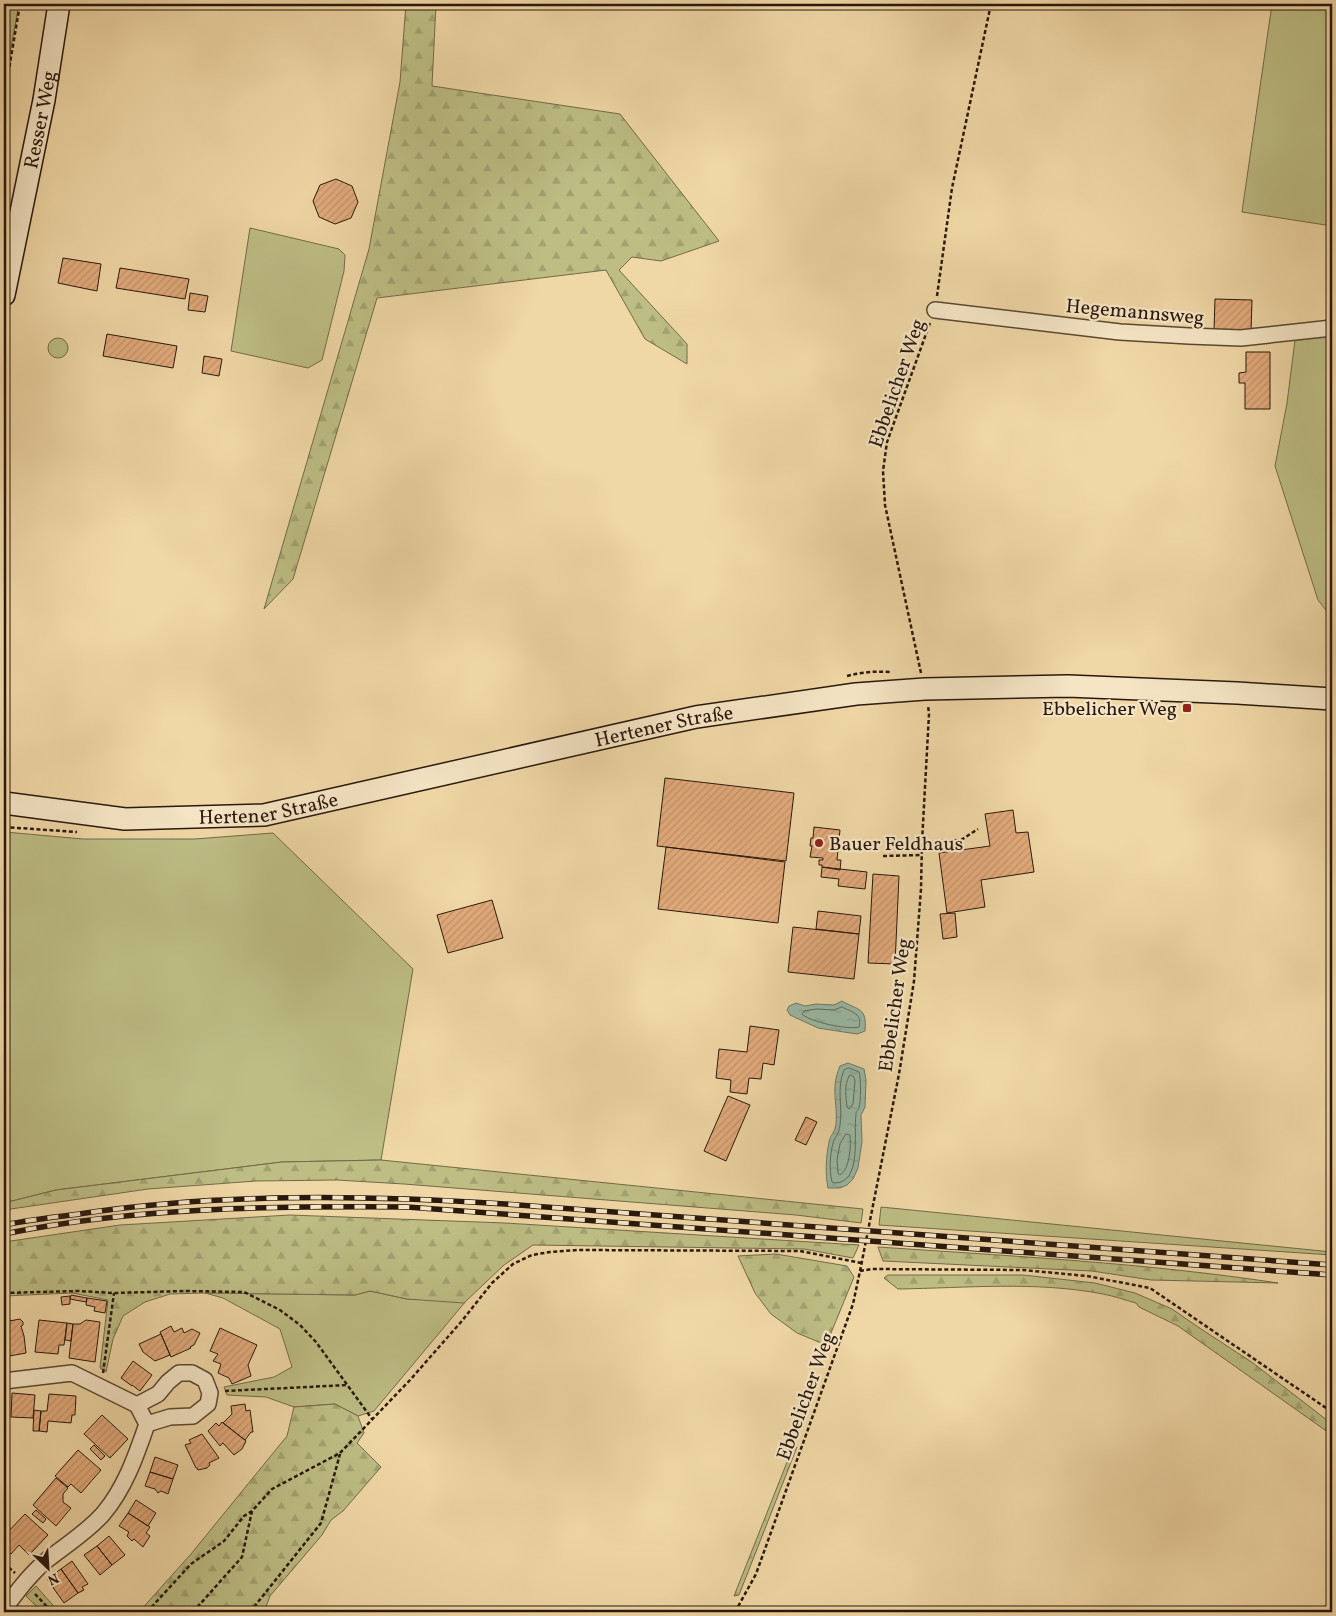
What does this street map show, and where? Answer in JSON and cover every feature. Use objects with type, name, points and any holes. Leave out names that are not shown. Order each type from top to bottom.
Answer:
[{"type":"main road","name":"Resser Weg","points":[[4,295],[44,100],[59,4]]},
{"type":"main road","name":"Hertener Straße","points":[[7,805],[125,818],[264,814],[696,718],[856,694],[925,689],[1068,686],[1332,699]]},
{"type":"street","name":"Hegemannsweg","points":[[935,310],[1120,332],[1189,336],[1241,338],[1332,328]]},
{"type":"street","points":[[4,1381],[72,1373],[137,1405],[146,1424],[134,1460],[117,1496],[103,1514],[76,1540],[46,1561],[25,1582],[4,1609]]},
{"type":"street","points":[[137,1405],[158,1394],[179,1373],[192,1373],[205,1380],[210,1393],[208,1404],[193,1416],[170,1417],[146,1424]]},
{"type":"path","points":[[4,99],[20,4]]},
{"type":"path","name":"Ebbelicher Weg","points":[[735,1612],[756,1574],[853,1304],[899,1074],[914,981],[921,889],[929,714],[885,505],[883,471],[888,442],[935,310],[952,188],[991,4]]},
{"type":"path","points":[[4,828],[80,832]]},
{"type":"path","points":[[922,842],[961,840],[978,829]]},
{"type":"path","points":[[883,856],[922,855]]},
{"type":"path","points":[[148,1612],[192,1564],[224,1540],[244,1516],[252,1511],[272,1489],[340,1453],[410,1380],[461,1322],[492,1283],[514,1264],[532,1255],[578,1250],[800,1251],[862,1263]]},
{"type":"path","points":[[860,1271],[872,1269],[1023,1270],[1087,1276],[1150,1288],[1332,1412]]},
{"type":"path","points":[[4,1293],[78,1290],[114,1293],[244,1292],[280,1310],[300,1325],[316,1342],[372,1419]]},
{"type":"path","points":[[101,1387],[114,1293]]},
{"type":"path","points":[[210,1393],[227,1390],[348,1385]]},
{"type":"path","points":[[250,1612],[321,1523],[340,1453]]},
{"type":"path","points":[[193,1612],[242,1557],[252,1511]]},
{"type":"path","points":[[25,1582],[52,1612]]},
{"type":"green space","points":[[4,4],[19,4],[4,85]]},
{"type":"green space","points":[[406,4],[436,4],[432,86],[620,114],[719,241],[661,261],[632,257],[619,270],[687,344],[687,364],[645,339],[606,270],[377,298],[293,579],[264,609],[369,249],[400,82]]},
{"type":"green space","points":[[1272,4],[1332,4],[1332,226],[1242,212]]},
{"type":"green space","points":[[250,228],[339,249],[345,255],[344,271],[322,360],[308,368],[231,351]]},
{"type":"green space","points":[[1332,335],[1332,618],[1318,600],[1275,466],[1287,403],[1295,340]]},
{"type":"green space","points":[[58,338],[65,341],[68,348],[65,355],[58,358],[51,355],[48,348],[51,341]]},
{"type":"green space","points":[[5,832],[83,839],[195,839],[273,833],[413,969],[381,1160],[282,1162],[56,1190],[4,1203]]},
{"type":"green space","points":[[381,1160],[863,1209],[861,1223],[796,1215],[337,1180],[256,1181],[148,1189],[4,1210],[4,1203],[56,1190],[282,1162]]},
{"type":"green space","points":[[881,1207],[1332,1252],[1332,1255],[879,1225]]},
{"type":"green space","points":[[290,1215],[505,1223],[859,1245],[853,1258],[804,1249],[533,1245],[504,1265],[464,1303],[407,1299],[370,1291],[355,1295],[170,1294],[145,1302],[123,1316],[113,1339],[106,1372],[100,1368],[108,1300],[72,1293],[4,1296],[4,1242],[120,1225]]},
{"type":"green space","points":[[878,1247],[1128,1265],[1278,1283],[1151,1280],[1092,1271],[883,1261]]},
{"type":"green space","points":[[776,1254],[847,1266],[854,1277],[826,1345],[797,1333],[771,1314],[755,1293],[738,1256]]},
{"type":"green space","points":[[888,1275],[1023,1275],[1095,1283],[1135,1293],[1172,1309],[1253,1363],[1332,1424],[1332,1435],[1178,1326],[1139,1307],[1136,1303],[1103,1294],[1078,1290],[1027,1286],[898,1289],[884,1278]]},
{"type":"green space","points":[[370,1291],[407,1299],[466,1301],[374,1411],[358,1416],[335,1404],[294,1407],[266,1397],[227,1395],[224,1387],[274,1377],[292,1367],[280,1329],[223,1298],[205,1293],[355,1295]]},
{"type":"green space","points":[[335,1404],[358,1416],[364,1433],[357,1443],[381,1467],[343,1511],[331,1520],[322,1535],[270,1596],[264,1612],[139,1612],[191,1554],[287,1436],[294,1407]]},
{"type":"green space","points":[[793,1447],[797,1447],[739,1595],[734,1596]]},
{"type":"green space","points":[[36,1586],[59,1612],[42,1612],[26,1596]]},
{"type":"water","points":[[842,1001],[861,1011],[865,1018],[865,1031],[857,1034],[818,1028],[790,1015],[787,1010],[789,1006],[796,1003],[805,1006],[816,1004],[834,1005]]},
{"type":"water","points":[[848,1063],[864,1069],[866,1080],[865,1107],[861,1115],[862,1141],[858,1168],[853,1179],[847,1185],[840,1188],[828,1188],[827,1154],[836,1124],[835,1082],[840,1066]]},
{"type":"building","points":[[336,179],[352,186],[358,202],[351,218],[335,224],[319,217],[313,201],[320,185]]},
{"type":"building","points":[[63,258],[101,264],[97,291],[58,283]]},
{"type":"building","points":[[120,268],[189,279],[185,299],[116,288]]},
{"type":"building","points":[[190,293],[208,296],[205,312],[188,310]]},
{"type":"building","points":[[1215,299],[1252,300],[1251,331],[1214,330]]},
{"type":"building","points":[[107,334],[177,346],[173,368],[103,356]]},
{"type":"building","points":[[1246,352],[1270,352],[1270,409],[1245,409],[1245,383],[1239,383],[1239,373],[1246,372]]},
{"type":"building","points":[[204,356],[222,359],[219,376],[202,373]]},
{"type":"building","points":[[665,778],[794,793],[786,861],[657,846]]},
{"type":"building","points":[[1013,810],[1016,833],[1028,832],[1034,872],[981,880],[985,907],[947,913],[939,853],[990,846],[985,814]]},
{"type":"building","points":[[814,827],[840,830],[837,860],[841,860],[840,870],[822,867],[822,865],[819,865],[819,860],[823,860],[823,858],[810,857],[811,838],[813,838]]},
{"type":"building","points":[[666,847],[785,862],[778,923],[658,909]]},
{"type":"building","points":[[822,867],[867,872],[865,889],[838,886],[839,879],[821,877]]},
{"type":"building","points":[[873,874],[899,876],[895,964],[868,963]]},
{"type":"building","points":[[492,900],[503,938],[448,953],[437,915]]},
{"type":"building","points":[[818,911],[861,916],[859,934],[816,929]]},
{"type":"building","points":[[955,913],[957,937],[943,939],[940,914]]},
{"type":"building","points":[[793,927],[859,934],[854,979],[788,972]]},
{"type":"building","points":[[750,1026],[779,1030],[774,1065],[763,1063],[761,1079],[749,1078],[747,1094],[730,1092],[731,1080],[716,1078],[719,1049],[747,1052]]},
{"type":"building","points":[[728,1096],[750,1105],[726,1161],[704,1151]]},
{"type":"building","points":[[806,1117],[817,1122],[806,1145],[795,1140]]},
{"type":"building","points":[[71,1295],[87,1298],[86,1302],[70,1299]]},
{"type":"building","points":[[70,1296],[70,1304],[62,1305],[61,1297]]},
{"type":"building","points":[[87,1298],[107,1301],[105,1313],[94,1311],[95,1307],[86,1305]]},
{"type":"building","points":[[20,1319],[23,1322],[21,1326],[26,1353],[4,1357],[4,1322]]},
{"type":"building","points":[[39,1320],[67,1323],[64,1345],[59,1345],[58,1354],[35,1352]]},
{"type":"building","points":[[86,1320],[100,1322],[95,1362],[69,1358],[73,1324],[80,1324]]},
{"type":"building","points":[[67,1323],[73,1324],[71,1341],[65,1340]]},
{"type":"building","points":[[171,1326],[174,1332],[182,1328],[184,1333],[192,1329],[200,1333],[191,1348],[171,1357],[160,1332]]},
{"type":"building","points":[[220,1328],[257,1345],[248,1365],[251,1376],[232,1384],[229,1378],[218,1373],[221,1364],[213,1361],[218,1354],[210,1351]]},
{"type":"building","points":[[161,1334],[170,1355],[155,1361],[143,1352],[139,1344]]},
{"type":"building","points":[[133,1361],[152,1375],[140,1391],[121,1378]]},
{"type":"building","points":[[12,1393],[35,1395],[33,1418],[11,1417]]},
{"type":"building","points":[[49,1394],[76,1396],[75,1415],[72,1415],[71,1423],[48,1421],[47,1432],[39,1431],[41,1411],[47,1411]]},
{"type":"building","points":[[245,1404],[246,1411],[250,1410],[253,1432],[245,1440],[223,1423],[232,1414],[231,1406]]},
{"type":"building","points":[[34,1410],[41,1411],[39,1431],[33,1431]]},
{"type":"building","points":[[102,1415],[128,1439],[110,1458],[84,1434]]},
{"type":"building","points":[[222,1422],[246,1441],[242,1449],[234,1455],[223,1443],[220,1446],[208,1431],[216,1423],[219,1426]]},
{"type":"building","points":[[202,1434],[219,1458],[209,1463],[210,1465],[207,1468],[198,1470],[185,1445],[191,1443],[189,1440]]},
{"type":"building","points":[[94,1445],[105,1456],[101,1460],[90,1449]]},
{"type":"building","points":[[78,1450],[101,1470],[81,1493],[71,1484],[68,1487],[55,1476]]},
{"type":"building","points":[[155,1457],[178,1465],[173,1479],[150,1472]]},
{"type":"building","points":[[150,1472],[173,1479],[168,1494],[161,1491],[158,1493],[155,1489],[145,1486]]},
{"type":"building","points":[[56,1478],[68,1488],[63,1494],[63,1502],[71,1508],[56,1526],[33,1505]]},
{"type":"building","points":[[136,1500],[156,1513],[148,1526],[128,1513]]},
{"type":"building","points":[[36,1510],[46,1519],[43,1523],[32,1514]]},
{"type":"building","points":[[128,1513],[150,1527],[146,1533],[150,1536],[143,1547],[134,1539],[132,1541],[127,1536],[129,1532],[119,1526]]},
{"type":"building","points":[[25,1514],[48,1535],[29,1555],[19,1545],[11,1554],[4,1547],[4,1544],[9,1539],[5,1535]]},
{"type":"building","points":[[109,1536],[125,1555],[112,1565],[97,1546]]},
{"type":"building","points":[[97,1546],[112,1565],[100,1575],[84,1555]]},
{"type":"building","points":[[72,1561],[88,1584],[82,1587],[84,1590],[78,1593],[61,1569]]},
{"type":"building","points":[[61,1569],[78,1593],[64,1603],[47,1579]]},
{"type":"railway","points":[[4,1225],[132,1207],[185,1202],[292,1198],[398,1199],[505,1204],[1332,1265]]},
{"type":"railway","points":[[4,1234],[54,1225],[154,1213],[255,1208],[407,1207],[1332,1275]]},
{"type":"place","name":"Ebbelicher Weg","points":[[1187,708]]},
{"type":"place","name":"Bauer Feldhaus","points":[[819,843]]}]
